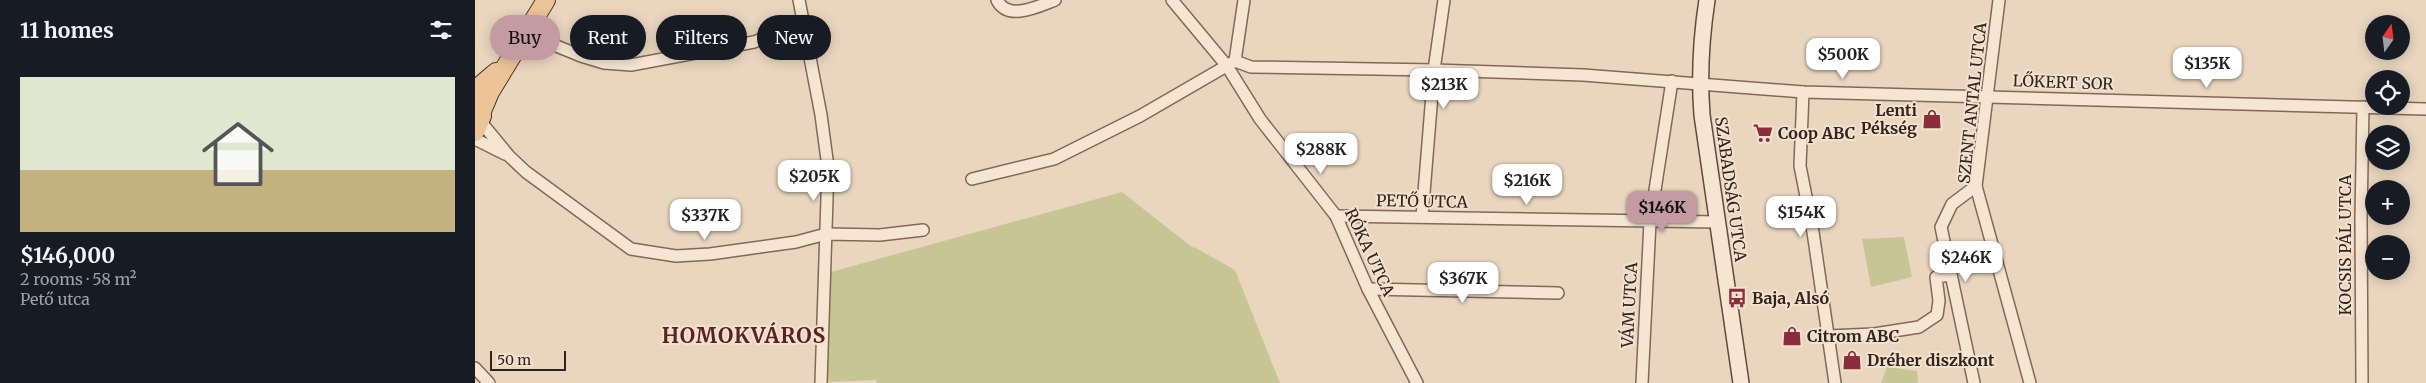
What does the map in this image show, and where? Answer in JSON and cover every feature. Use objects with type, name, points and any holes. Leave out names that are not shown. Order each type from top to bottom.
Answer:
[{"type":"main road","points":[[538,15],[546,0]]},
{"type":"main road","name":"SZABADSÁG UTCA","points":[[1707,0],[1701,38],[1700,85],[1741,383]]},
{"type":"main road","points":[[475,90],[508,62]]},
{"type":"main road","points":[[478,116],[508,62]]},
{"type":"street","points":[[799,0],[802,15]]},
{"type":"street","points":[[997,0],[999,4],[1015,12],[1028,10],[1055,0]]},
{"type":"street","name":"RÓKA UTCA","points":[[1172,0],[1231,64],[1260,119],[1336,216],[1368,289],[1417,383]]},
{"type":"street","points":[[972,179],[1054,159],[1141,116],[1231,64],[1245,0]]},
{"type":"street","points":[[1422,217],[1434,70],[1444,0]]},
{"type":"street","name":"SZENT ANTAL UTCA","points":[[1999,0],[1976,186],[2030,383]]},
{"type":"street","points":[[560,47],[604,63],[631,65],[757,41]]},
{"type":"street","points":[[810,60],[828,167],[821,383]]},
{"type":"street","name":"LŐKERT SOR","points":[[1231,64],[1251,67],[1583,75],[1803,92],[2426,109]]},
{"type":"street","name":"VÁM UTCA","points":[[1642,383],[1650,222],[1672,81]]},
{"type":"street","points":[[1803,92],[1800,166],[1813,232],[1835,383]]},
{"type":"street","name":"KOCSIS PÁL UTCA","points":[[2362,383],[2361,218],[2363,106]]},
{"type":"street","points":[[478,116],[509,156]]},
{"type":"street","points":[[475,139],[509,156],[568,204],[631,250],[676,256],[710,254],[796,242],[826,234],[880,235],[923,230]]},
{"type":"street","points":[[1974,383],[1941,227],[1952,204],[1976,186]]},
{"type":"street","name":"PETŐ UTCA","points":[[1336,216],[1718,222]]},
{"type":"street","points":[[1828,336],[1874,334],[1919,327],[1937,316],[1939,301],[1936,277],[1951,276]]},
{"type":"street","points":[[1368,289],[1558,293]]},
{"type":"street","points":[[475,368],[489,383]]},
{"type":"shaded area","points":[[1122,192],[1193,248],[1235,270],[1280,383],[877,383],[876,380],[826,382],[820,275]]},
{"type":"shaded area","points":[[1904,237],[1912,277],[1871,287],[1862,239]]},
{"type":"shaded area","points":[[1887,367],[1917,371],[1918,383],[1881,383]]},
{"type":"place","name":"Lenti Pékség","points":[[1932,119]]},
{"type":"place","name":"Coop ABC","points":[[1763,133]]},
{"type":"place","name":"Baja, Alsó","points":[[1737,298]]},
{"type":"place","name":"Citrom ABC","points":[[1792,336]]},
{"type":"place","name":"Dréher diszkont","points":[[1852,360]]},
{"type":"district","name":"HOMOKVÁROS","points":[[744,335]]}]
